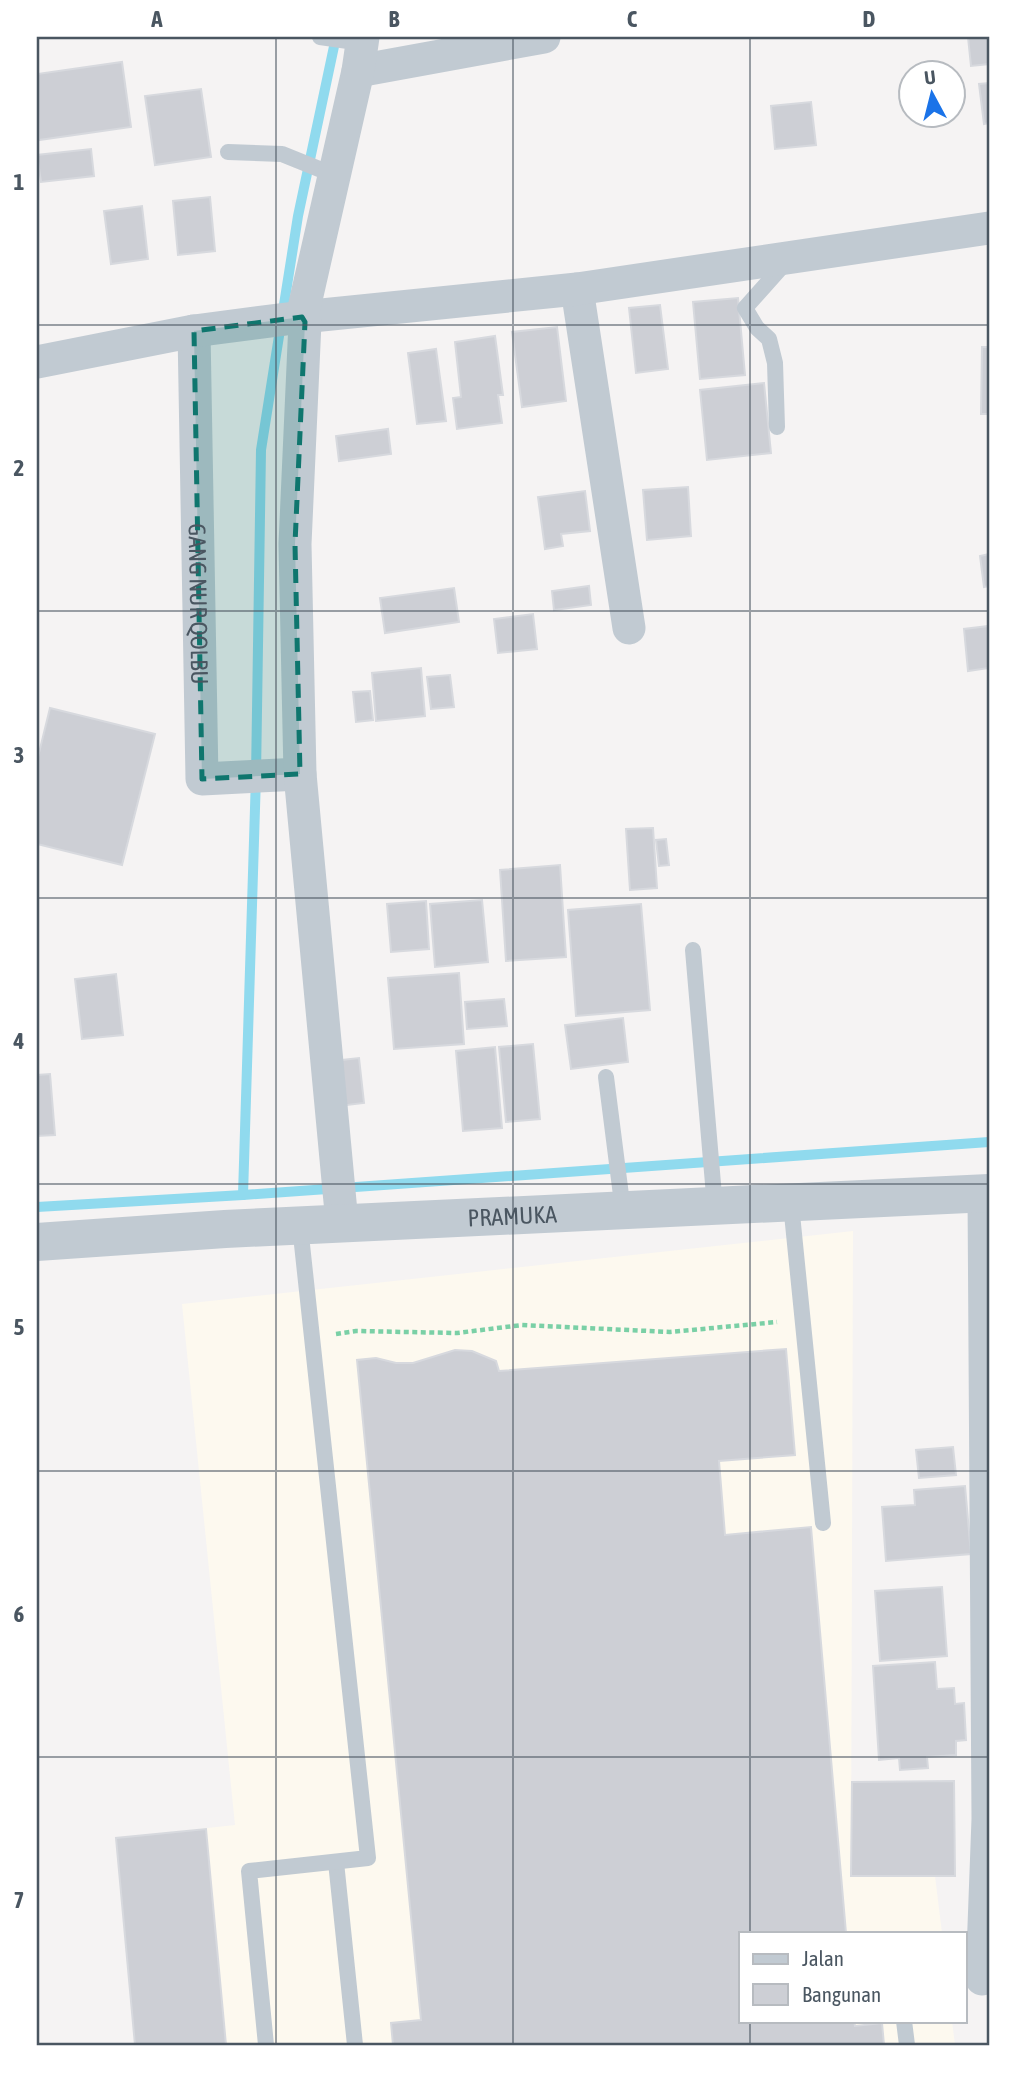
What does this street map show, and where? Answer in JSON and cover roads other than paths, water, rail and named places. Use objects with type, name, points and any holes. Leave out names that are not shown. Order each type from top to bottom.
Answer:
[{"type":"street","points":[[295,318],[334,175],[361,50],[544,37]]},
{"type":"street","points":[[37,362],[194,331],[577,289],[989,228]]},
{"type":"street","points":[[577,289],[629,628]]},
{"type":"street","points":[[295,318],[305,322],[295,544],[300,774],[340,1198]]},
{"type":"street","name":"GANG NUR QOLBU","points":[[194,331],[202,779],[300,774]]},
{"type":"street","points":[[982,1979],[988,1819],[987,1193]]},
{"type":"street","name":"PRAMUKA","points":[[37,1242],[300,1226],[340,1198],[623,1211],[987,1193]]},
{"type":"lane","points":[[320,37],[361,50]]},
{"type":"lane","points":[[228,152],[282,155],[334,175]]},
{"type":"lane","points":[[777,427],[775,363],[769,339],[757,328],[745,308],[791,257]]},
{"type":"lane","points":[[693,950],[715,1207]]},
{"type":"lane","points":[[606,1077],[623,1211]]},
{"type":"lane","points":[[791,1204],[823,1523]]},
{"type":"lane","points":[[266,2045],[248,1871],[368,1858],[300,1226]]},
{"type":"lane","points":[[336,1862],[355,2045]]},
{"type":"lane","points":[[904,2022],[907,2045]]},
{"type":"waterway","points":[[243,1195],[256,776],[261,450],[298,216],[336,37]]},
{"type":"waterway","points":[[37,1207],[989,1142]]}]
